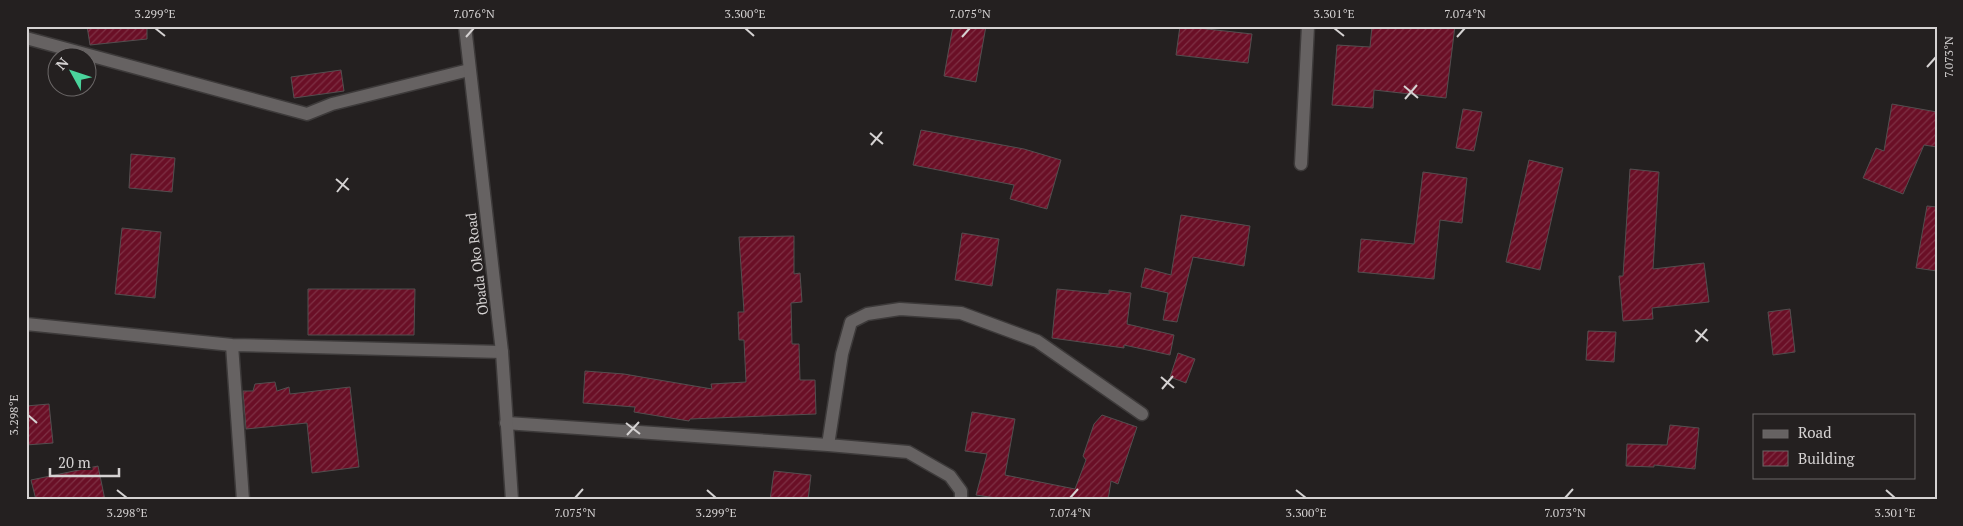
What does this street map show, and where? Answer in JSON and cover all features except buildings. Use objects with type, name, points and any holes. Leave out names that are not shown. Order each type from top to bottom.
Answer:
[{"type":"street","name":"Obada Oko Road","points":[[466,26],[469,70],[502,352],[512,500]]},
{"type":"street","points":[[1301,164],[1308,26]]},
{"type":"street","points":[[26,38],[307,114],[332,104],[469,70]]},
{"type":"street","points":[[828,445],[842,354],[851,322],[867,314],[900,310],[961,313],[1037,341],[1142,414]]},
{"type":"street","points":[[26,324],[232,345],[502,352]]},
{"type":"street","points":[[232,345],[243,500]]},
{"type":"street","points":[[506,423],[908,452],[950,476],[961,491],[961,500]]}]
